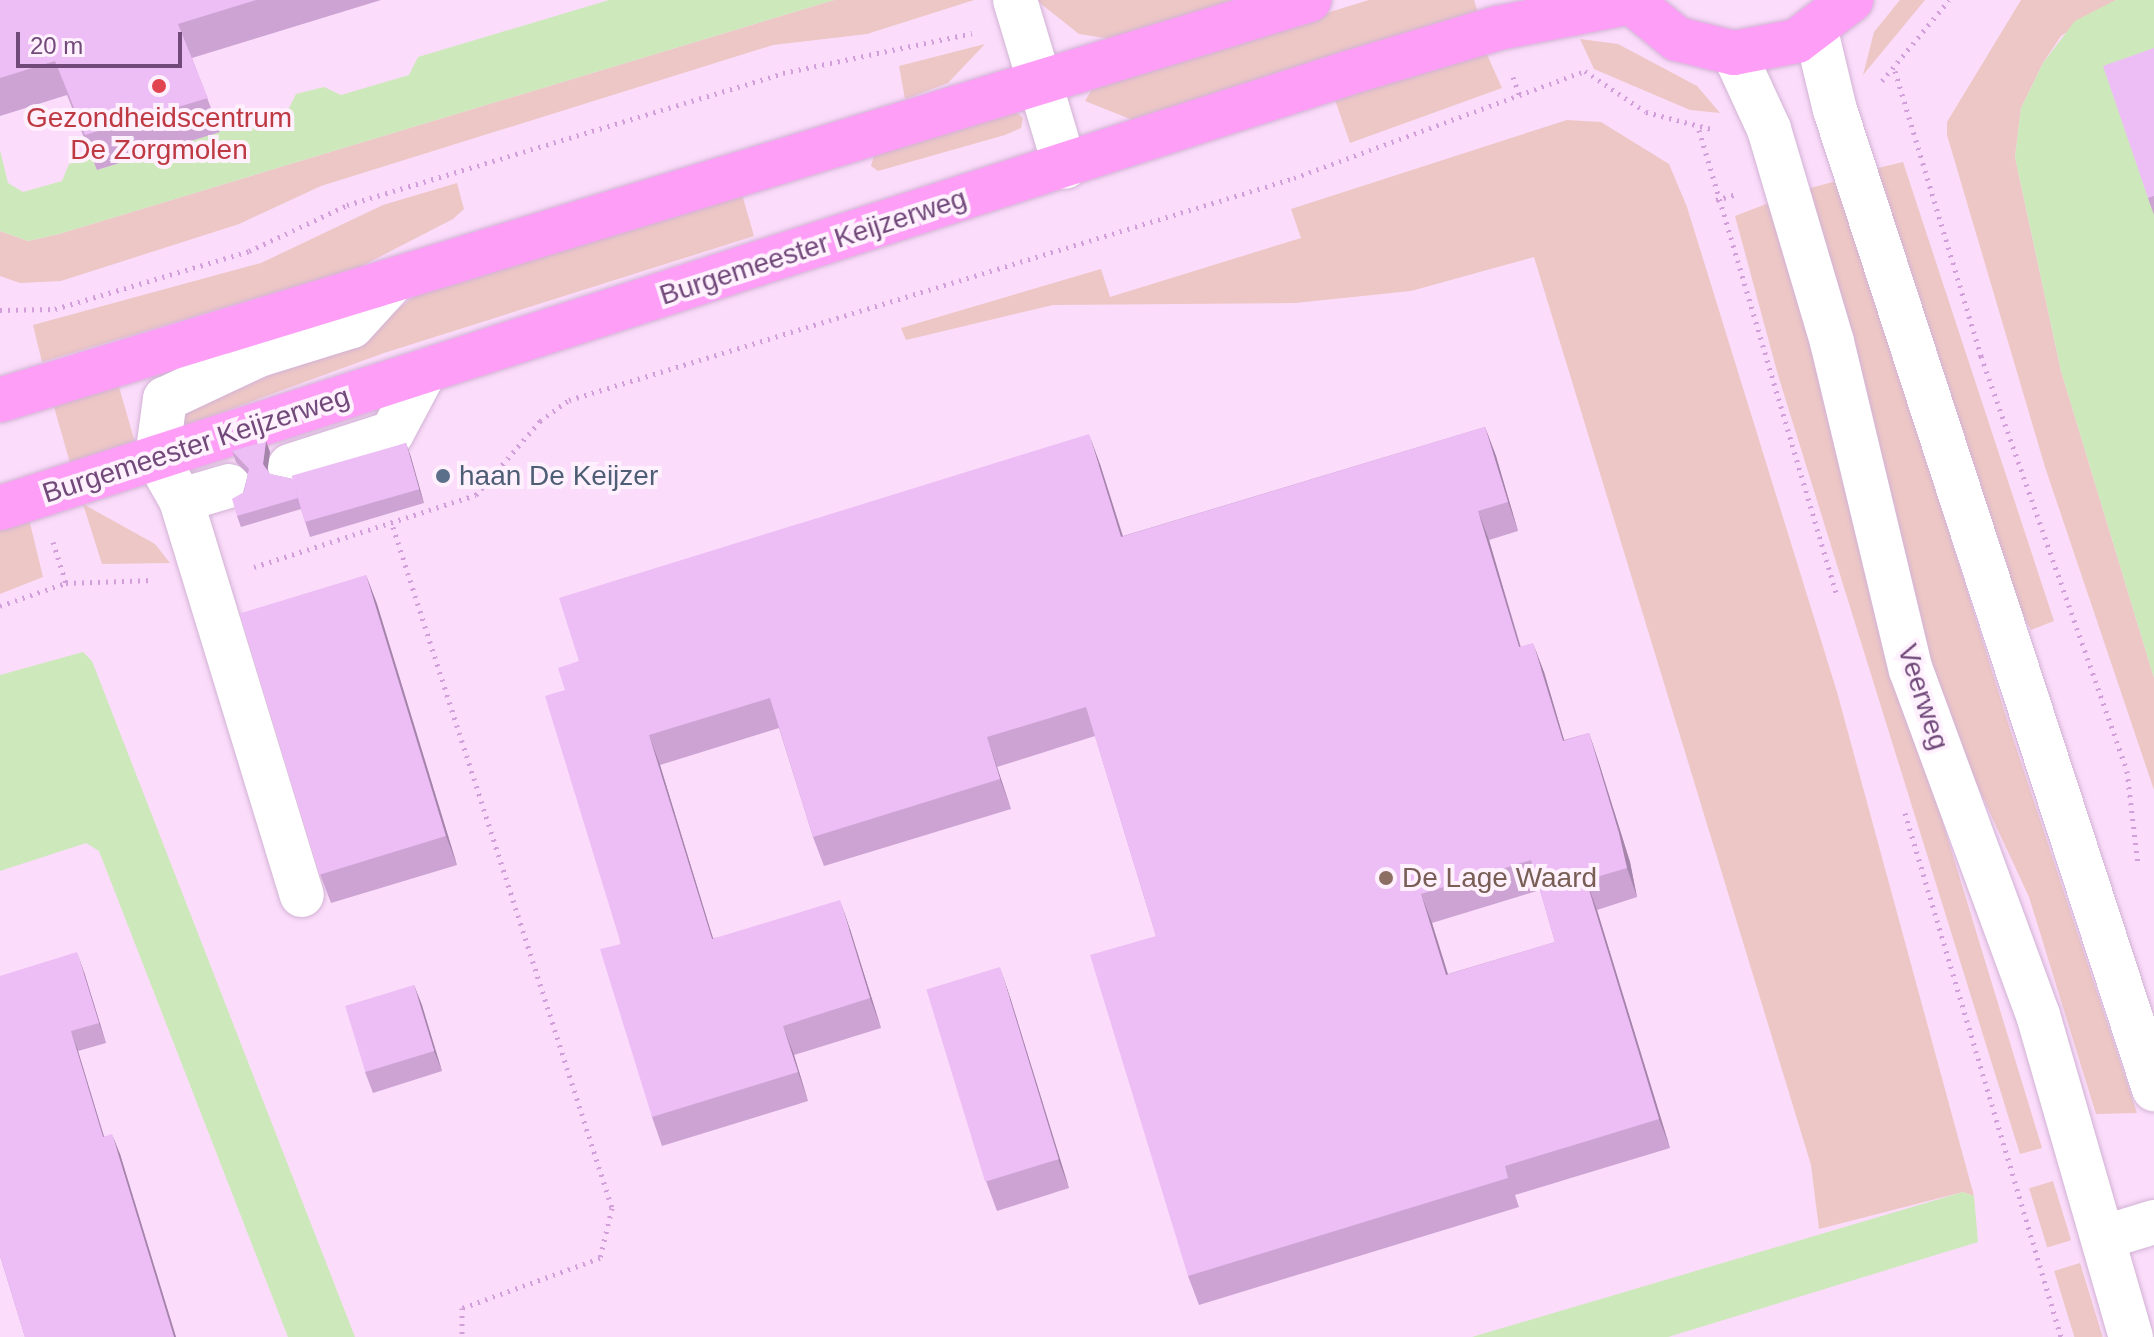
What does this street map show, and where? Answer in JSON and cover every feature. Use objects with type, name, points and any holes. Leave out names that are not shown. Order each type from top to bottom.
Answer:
[{"type":"main road","points":[[0,400],[1309,0]]},
{"type":"main road","points":[[1630,1],[1677,39],[1734,53],[1777,48],[1816,31],[1851,0]]},
{"type":"main road","name":"Burgemeester Keijzerweg","points":[[0,508],[1498,28],[1630,1]]},
{"type":"street","points":[[1017,10],[1065,167]]},
{"type":"street","points":[[1816,31],[1835,110],[2154,1089]]},
{"type":"street","name":"Veerweg","points":[[1734,53],[1769,129],[1832,342],[1911,670],[2038,1015],[2105,1237],[2131,1337]]},
{"type":"street","points":[[302,895],[203,582],[181,500],[157,458],[165,399],[259,355],[352,326],[394,280]]},
{"type":"street","points":[[290,466],[392,433],[425,371]]},
{"type":"street","points":[[181,500],[229,486]]},
{"type":"street","points":[[2105,1237],[2154,1222]]},
{"type":"path","points":[[1949,0],[1895,71],[1981,356],[2127,771],[2139,877]]},
{"type":"path","points":[[0,310],[55,309],[249,251],[347,205],[783,73],[894,55],[1017,10]]},
{"type":"path","points":[[0,606],[66,583],[203,582],[393,527],[476,495],[540,421],[569,400],[1294,178],[1585,71],[1646,112],[1699,130]]},
{"type":"path","points":[[393,527],[612,1208],[600,1258],[462,1308],[462,1335]]},
{"type":"shaded area","points":[[0,0],[2154,0],[2154,1337],[0,1337]]},
{"type":"shaded area","points":[[609,0],[834,0],[59,234],[28,241],[0,231],[0,150],[8,183],[23,192],[62,181],[69,164],[96,157],[97,170],[220,132],[214,122],[238,113],[255,121],[288,110],[296,94],[324,87],[341,95],[409,75],[418,57]]},
{"type":"shaded area","points":[[834,0],[974,0],[867,34],[773,45],[321,186],[239,224],[61,281],[20,283],[0,276],[0,231],[28,241],[59,234]]},
{"type":"shaded area","points":[[1036,0],[1250,0],[1118,40],[1079,34]]},
{"type":"shaded area","points":[[1369,0],[1474,0],[1479,16],[1135,121],[1085,101],[1095,84]]},
{"type":"shaded area","points":[[1900,0],[1925,0],[1863,75],[1874,32]]},
{"type":"shaded area","points":[[2021,0],[2116,0],[2061,36],[2043,63],[2021,108],[2015,157],[2061,371],[2154,678],[2154,790],[2045,467],[1947,135],[1947,122]]},
{"type":"shaded area","points":[[2116,0],[2154,0],[2154,678],[2061,371],[2015,157],[2021,108],[2043,63],[2075,21]]},
{"type":"shaded area","points":[[1580,39],[1618,44],[1697,86],[1720,113],[1690,110],[1594,69]]},
{"type":"shaded area","points":[[985,44],[948,83],[905,99],[899,66]]},
{"type":"shaded area","points":[[1484,48],[1502,88],[1350,143],[1333,94]]},
{"type":"shaded area","points":[[1012,108],[1023,118],[1021,128],[1005,135],[878,171],[871,166],[876,148]]},
{"type":"shaded area","points":[[1567,120],[1601,122],[1669,164],[1687,207],[1837,692],[1974,1196],[1963,1192],[1819,1229],[1811,1165],[1534,257],[1411,291],[1295,303],[1053,305],[906,340],[901,328],[1101,269],[1110,297],[1301,238],[1291,209]]},
{"type":"shaded area","points":[[1903,162],[2054,621],[2031,630],[1982,542],[1870,170]]},
{"type":"shaded area","points":[[1840,180],[2009,726],[2137,1113],[2096,1114],[2029,897],[1931,686],[1807,189]]},
{"type":"shaded area","points":[[457,183],[464,209],[453,219],[358,268],[42,362],[33,325],[261,263],[383,205]]},
{"type":"shaded area","points":[[741,191],[754,236],[384,353],[182,427],[186,413],[376,327],[429,284]]},
{"type":"shaded area","points":[[1769,203],[1816,347],[1916,734],[2042,1148],[2020,1154],[1778,375],[1735,216]]},
{"type":"shaded area","points":[[117,380],[136,446],[71,465],[52,399]]},
{"type":"shaded area","points":[[83,504],[155,544],[170,563],[102,564]]},
{"type":"shaded area","points":[[29,519],[43,577],[0,594],[0,528]]},
{"type":"shaded area","points":[[83,652],[92,661],[355,1337],[288,1337],[99,851],[86,843],[0,871],[0,675]]},
{"type":"shaded area","points":[[2053,1181],[2071,1240],[2047,1248],[2029,1188]]},
{"type":"shaded area","points":[[1963,1192],[1974,1196],[1978,1242],[1668,1337],[1472,1337]]},
{"type":"shaded area","points":[[2080,1263],[2103,1337],[2074,1337],[2054,1271]]},
{"type":"building","name":"Gezondheidscentrum De Zorgmolen","points":[[0,0],[256,0],[178,24],[208,98],[85,135],[55,61],[0,78]]},
{"type":"building","points":[[2154,48],[2154,196],[2148,198],[2103,66]]},
{"type":"building","name":"De Lage Waard","points":[[1485,427],[1508,502],[1478,511],[1519,647],[1533,643],[1563,741],[1589,733],[1619,833],[1627,868],[1586,880],[1659,1119],[1505,1166],[1508,1178],[1188,1276],[1090,955],[1156,936],[1086,707],[987,737],[1000,779],[813,837],[770,698],[649,735],[712,939],[840,900],[870,998],[783,1026],[798,1072],[652,1117],[600,949],[621,944],[545,696],[565,690],[558,668],[579,661],[559,598],[1089,434],[1121,537]],"holes":[[[1531,860],[1555,942],[1446,975],[1421,894]]]},
{"type":"building","points":[[266,441],[263,464],[270,474],[293,479],[298,498],[237,516],[232,499],[244,492],[249,469],[232,451]]},
{"type":"building","points":[[406,443],[419,489],[305,522],[292,476]]},
{"type":"building","points":[[366,575],[446,836],[320,875],[240,614]]},
{"type":"building","points":[[77,952],[99,1023],[71,1031],[103,1137],[112,1134],[174,1337],[25,1337],[0,1256],[0,976]]},
{"type":"building","points":[[1000,967],[1059,1159],[985,1182],[926,990]]},
{"type":"building","points":[[414,985],[434,1051],[365,1072],[345,1006]]},
{"type":"place","name":"Gezondheidscentrum De Zorgmolen","points":[[159,86]]},
{"type":"place","name":"haan De Keijzer","points":[[443,476]]},
{"type":"place","name":"De Lage Waard","points":[[1386,878]]}]
